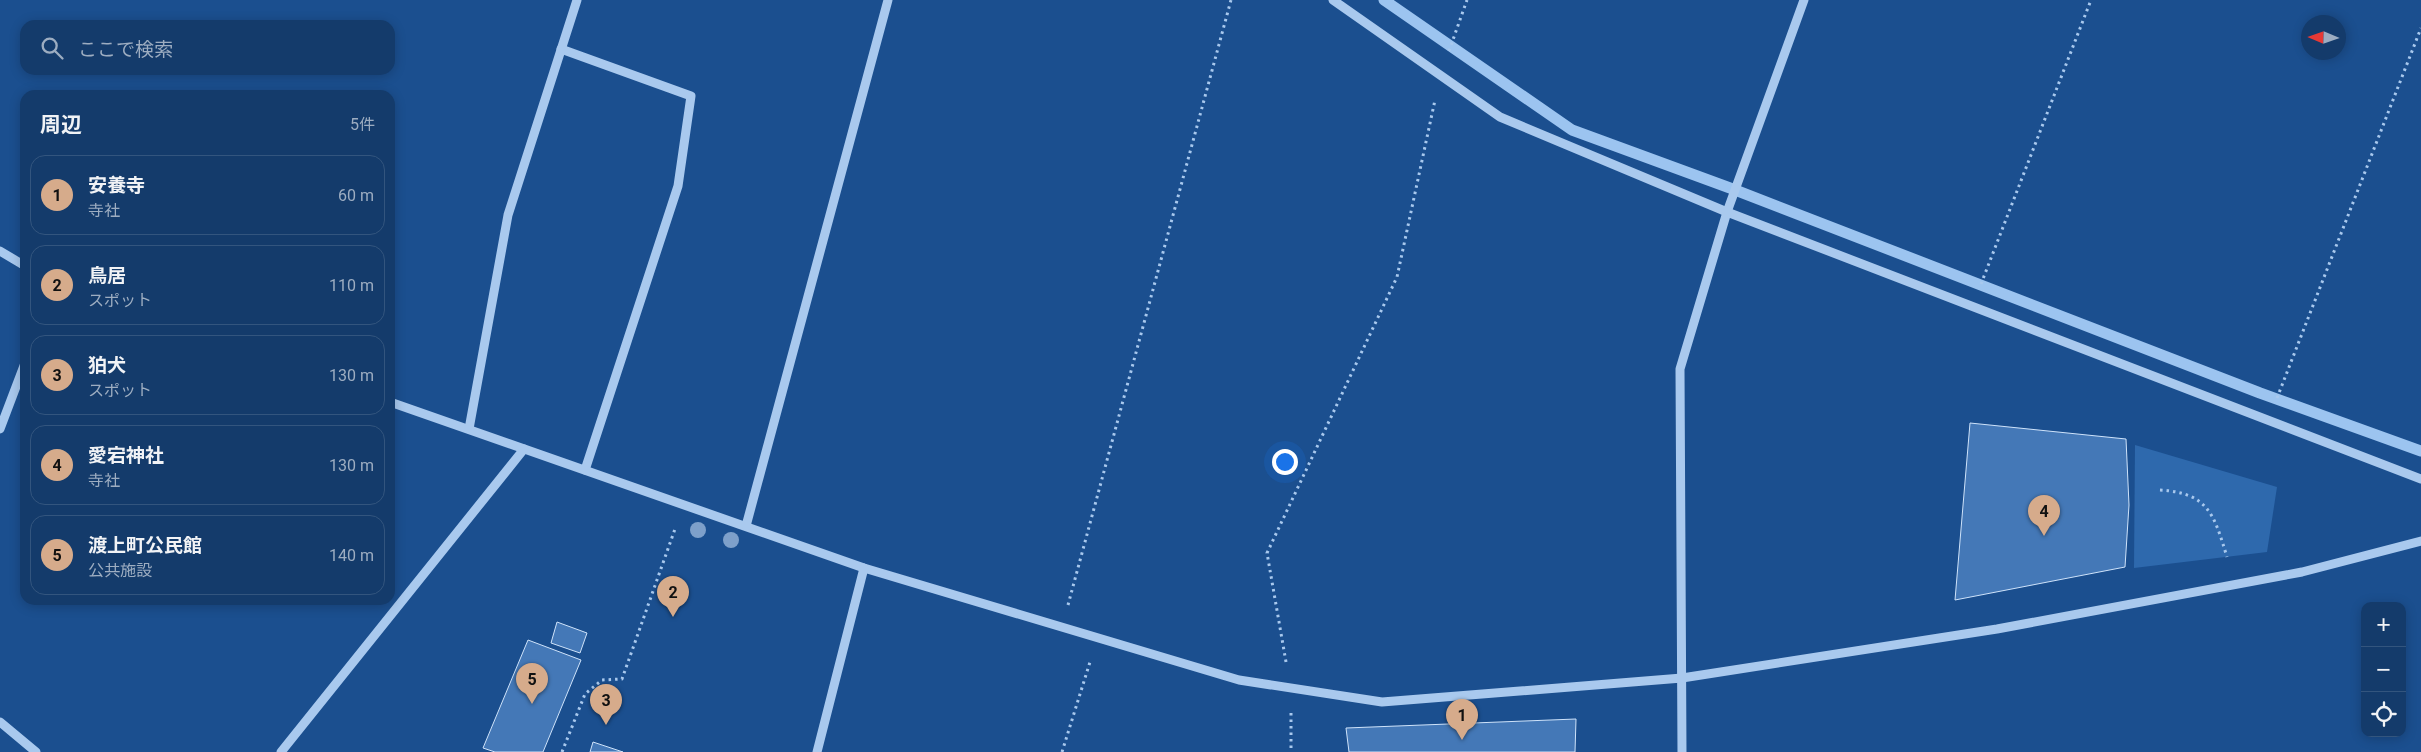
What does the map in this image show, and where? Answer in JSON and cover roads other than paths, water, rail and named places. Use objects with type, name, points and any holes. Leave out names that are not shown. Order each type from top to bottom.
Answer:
[{"type":"street","points":[[469,430],[508,215],[577,0]]},
{"type":"street","points":[[746,526],[888,0]]},
{"type":"street","points":[[1333,0],[1500,116],[1727,212],[2268,422],[2421,479]]},
{"type":"street","points":[[1682,752],[1680,369],[1727,212],[1804,0]]},
{"type":"street","points":[[561,49],[691,96],[678,186],[585,470]]},
{"type":"street","points":[[0,252],[20,263]]},
{"type":"street","points":[[0,429],[20,376]]},
{"type":"street","points":[[395,404],[864,568],[1239,680],[1382,702],[1682,678],[2006,627],[2302,572],[2421,541]]},
{"type":"street","points":[[281,752],[524,449]]},
{"type":"street","points":[[817,752],[864,568]]},
{"type":"street","points":[[0,722],[36,752]]},
{"type":"waterway","points":[[1384,0],[1572,130],[1730,188],[2260,393],[2421,451]]},
{"type":"place","name":"愛宕神社","points":[[2044,536]]},
{"type":"place","name":"鳥居","points":[[673,617]]},
{"type":"place","name":"渡上町公民館","points":[[532,704]]},
{"type":"place","name":"狛犬","points":[[606,725]]},
{"type":"place","name":"安養寺","points":[[1462,740]]}]
